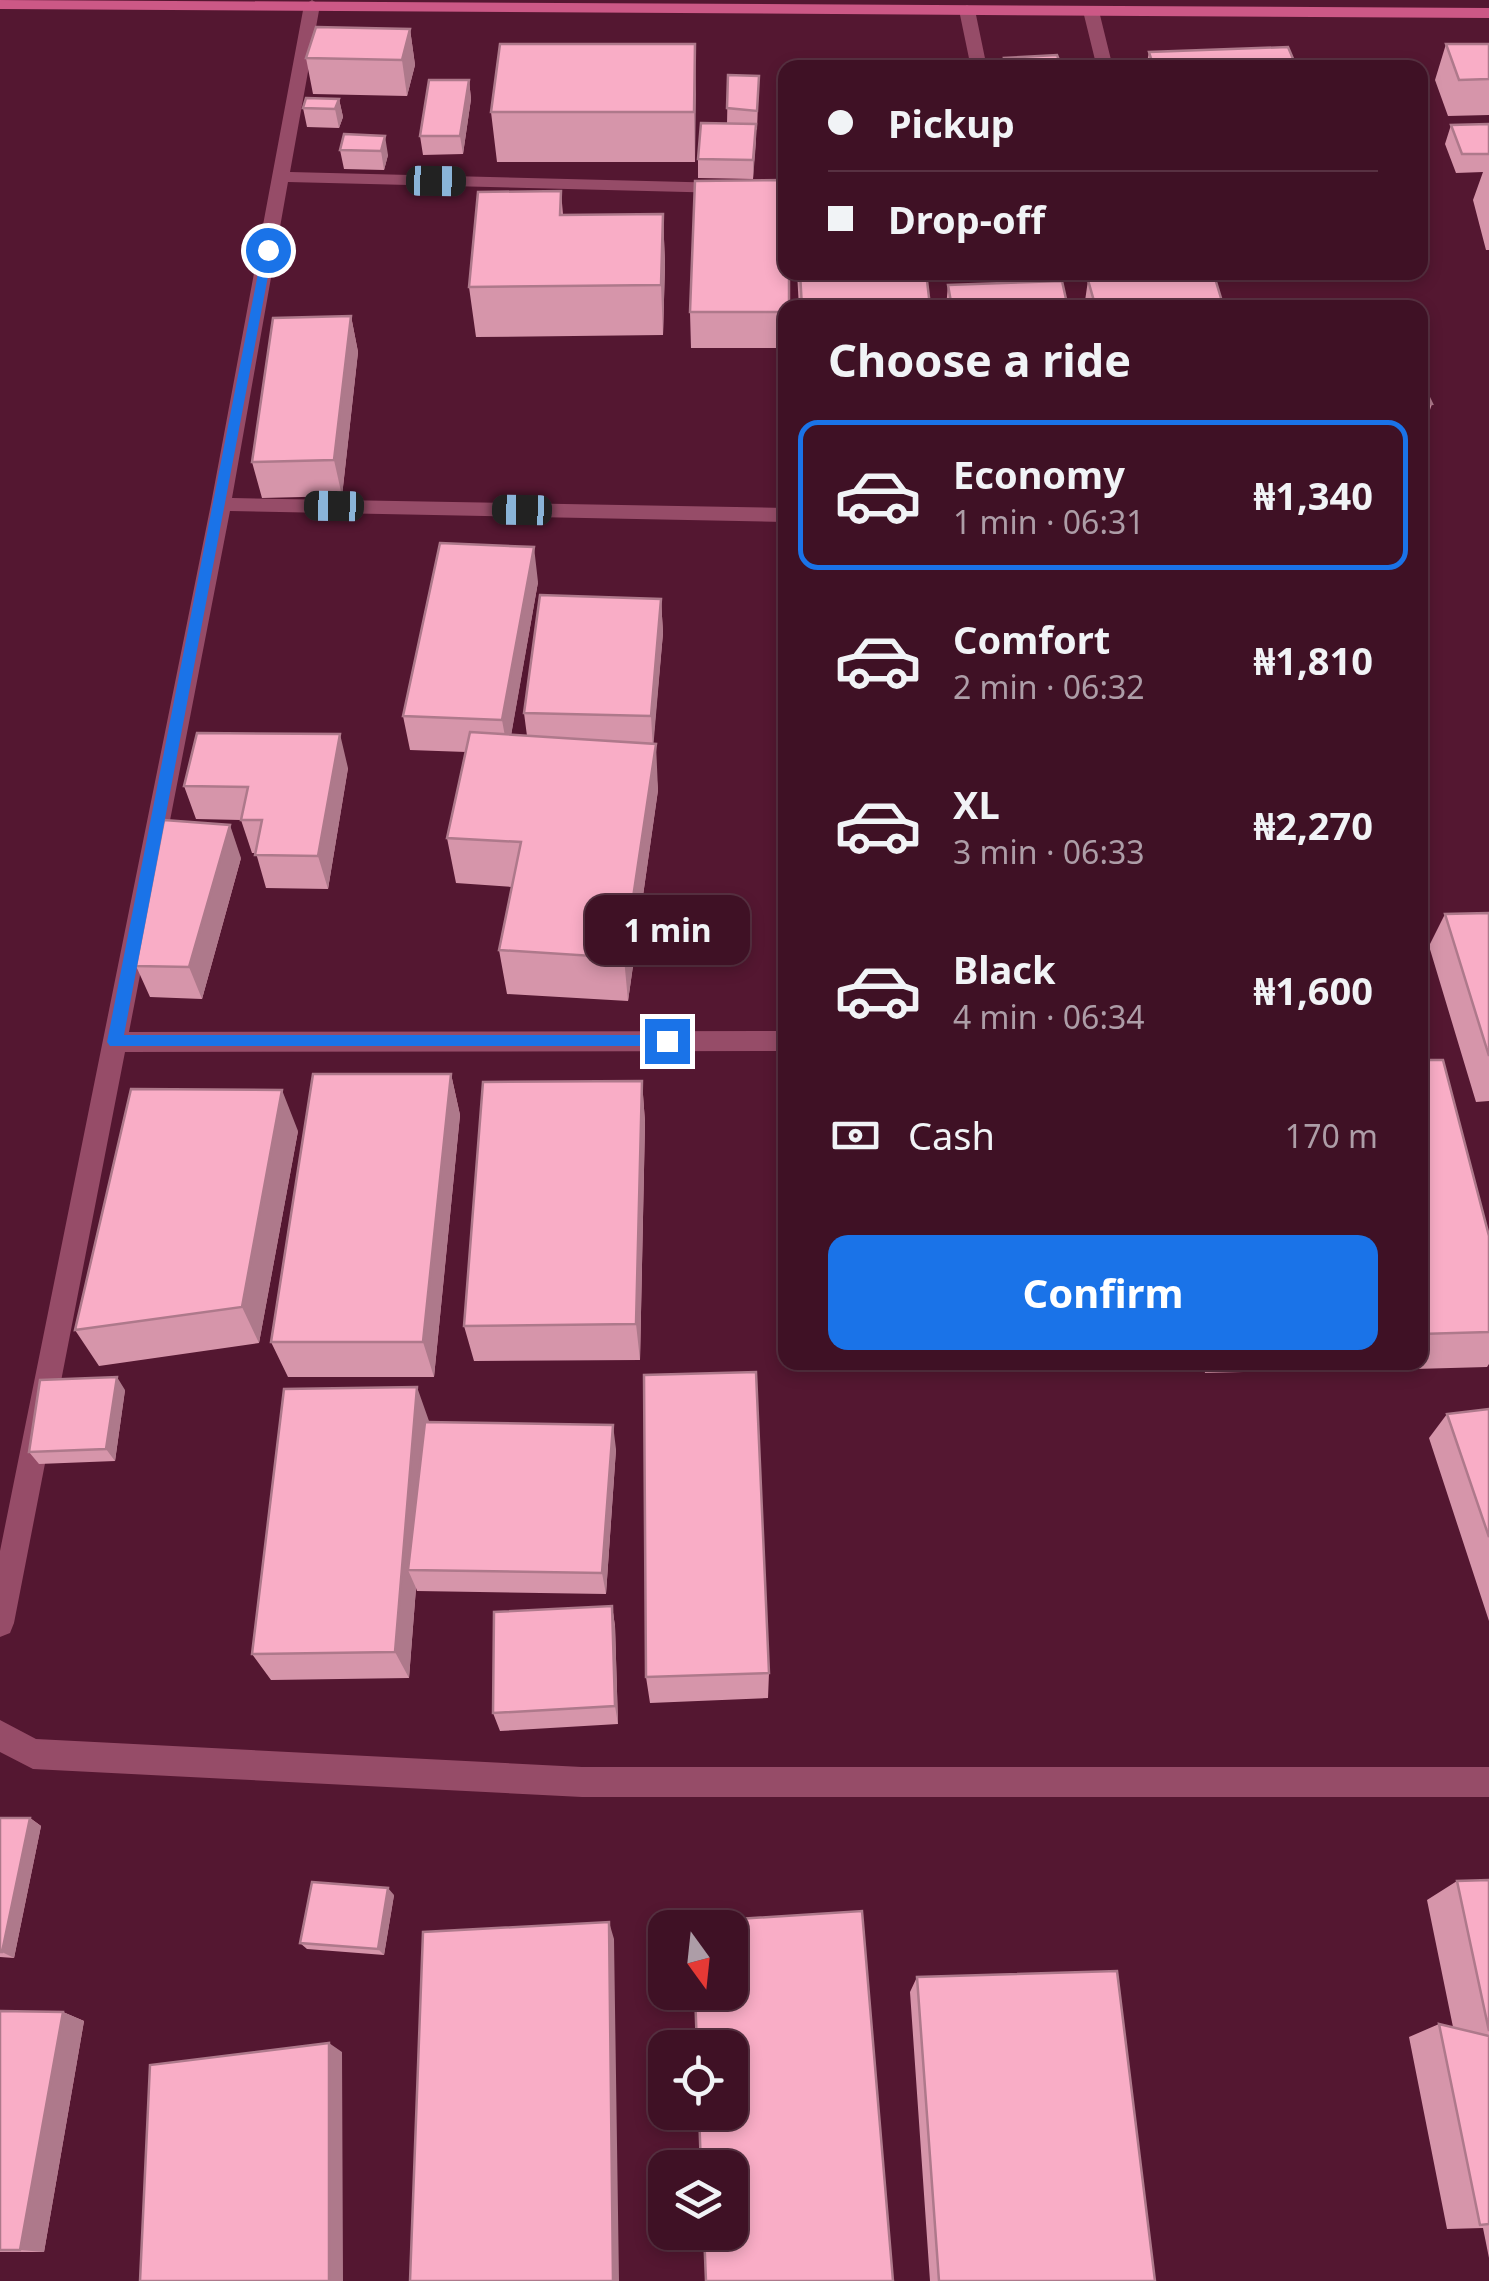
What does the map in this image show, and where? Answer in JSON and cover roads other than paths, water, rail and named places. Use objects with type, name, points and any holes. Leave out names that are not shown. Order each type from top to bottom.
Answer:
[{"type":"main road","points":[[0,4],[1489,13]]},
{"type":"street","points":[[0,1623],[221,504],[312,6]]},
{"type":"street","points":[[967,10],[977,60]]},
{"type":"street","points":[[1091,11],[1104,60]]},
{"type":"street","points":[[281,178],[745,188]]},
{"type":"street","points":[[221,504],[778,515]]},
{"type":"street","points":[[115,1042],[778,1041]]},
{"type":"street","points":[[0,1736],[33,1754],[582,1782],[1489,1782]]}]
